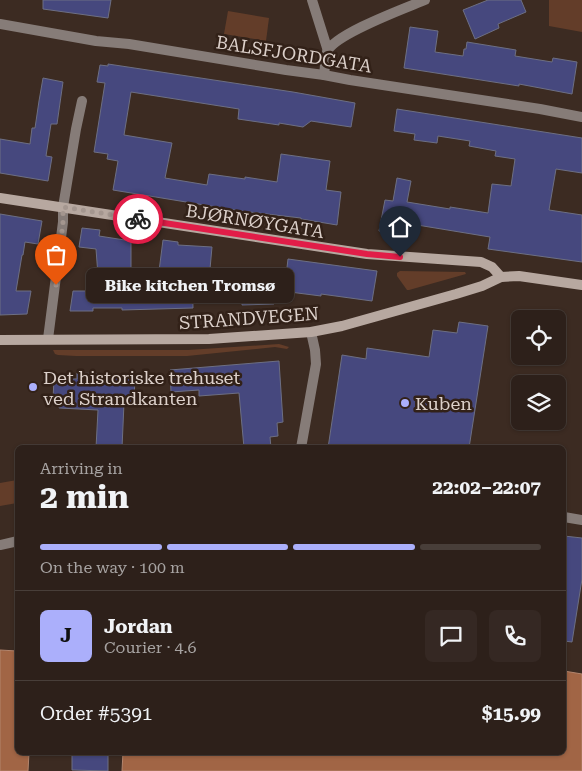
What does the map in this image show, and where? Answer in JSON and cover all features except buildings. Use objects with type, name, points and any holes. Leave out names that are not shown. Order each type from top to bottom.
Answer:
[{"type":"street","points":[[312,0],[328,51],[324,75]]},
{"type":"street","points":[[328,51],[336,42],[360,28],[425,0]]},
{"type":"street","name":"BALSFJORDGATA","points":[[0,24],[96,41],[129,44],[582,117]]},
{"type":"street","points":[[48,339],[63,222],[63,207],[82,100]]},
{"type":"street","name":"BJØRNØYGATA","points":[[0,198],[367,254],[481,262],[492,267],[501,277]]},
{"type":"street","name":"STRANDVEGEN","points":[[0,340],[216,339],[311,332],[342,326],[456,294],[482,286],[501,277],[519,276],[582,285]]},
{"type":"street","points":[[302,445],[316,364],[311,332]]},
{"type":"street","points":[[566,517],[582,520]]},
{"type":"street","points":[[0,545],[15,542]]},
{"type":"shaded area","points":[[549,0],[582,0],[582,32],[549,26]]},
{"type":"shaded area","points":[[228,11],[269,18],[266,41],[224,34]]},
{"type":"shaded area","points":[[400,271],[465,272],[466,274],[407,290],[397,276],[397,273]]},
{"type":"shaded area","points":[[279,344],[289,347],[287,349],[275,347],[187,356],[76,356],[58,355],[53,350],[188,350]]},
{"type":"shaded area","points":[[15,480],[15,503],[0,506],[0,483]]},
{"type":"shaded area","points":[[0,650],[15,651],[15,755],[29,755],[28,771],[0,771]]},
{"type":"shaded area","points":[[566,671],[582,674],[582,771],[122,771],[123,755],[566,755]]},
{"type":"way so far","points":[[56,285],[63,207],[138,219]]},
{"type":"place","name":"Bike kitchen Tromsø","points":[[56,285]]},
{"type":"place","name":"Det historiske trehuset ved Strandkanten","points":[[33,387]]},
{"type":"place","name":"Kuben","points":[[405,403]]},
{"type":"route","points":[[138,219],[367,254],[400,257]]}]
